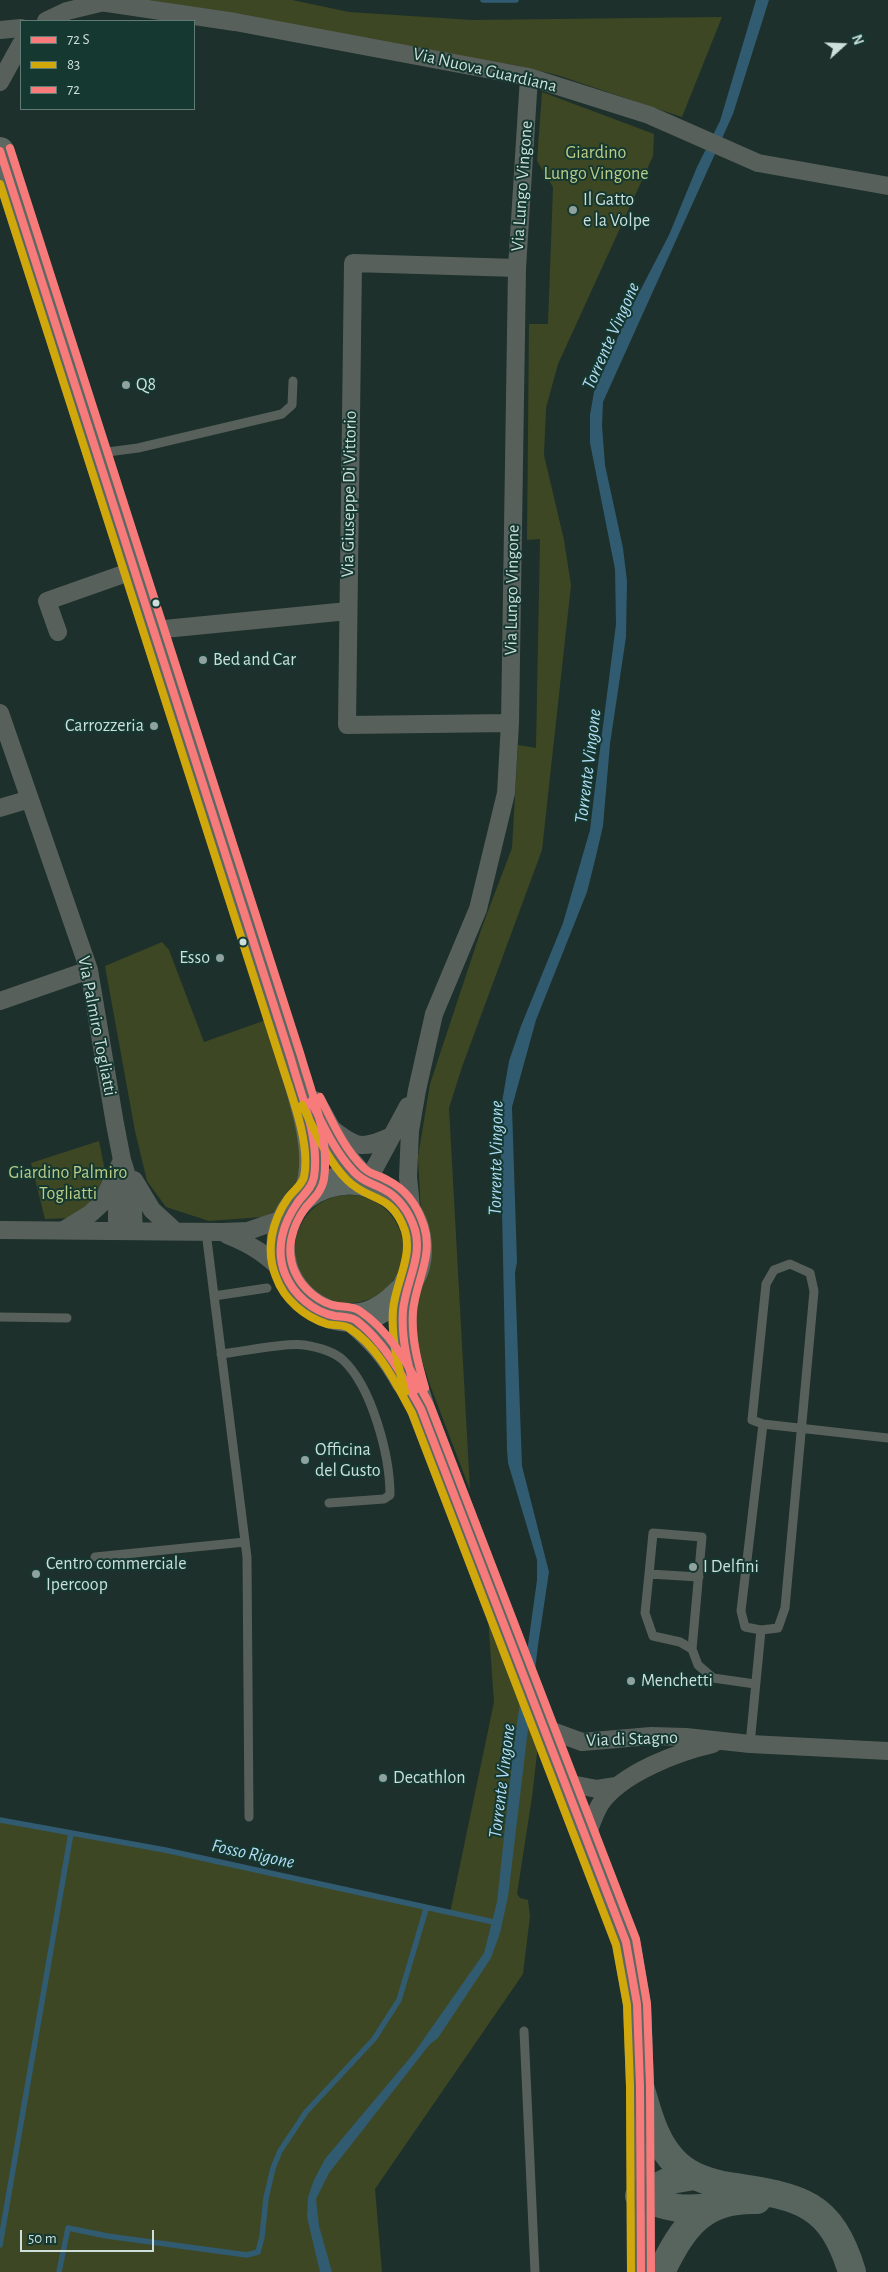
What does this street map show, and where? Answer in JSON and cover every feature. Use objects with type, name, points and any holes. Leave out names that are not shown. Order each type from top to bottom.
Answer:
[{"type":"highway","points":[[640,2086],[654,2130],[664,2148],[677,2164],[694,2176],[718,2184],[790,2196],[811,2207],[834,2229],[852,2272]]},
{"type":"highway","points":[[639,2196],[671,2180],[694,2176]]},
{"type":"highway","points":[[639,2196],[662,2206],[689,2210],[747,2199],[776,2202],[798,2210],[817,2224],[829,2238],[836,2252],[842,2272]]},
{"type":"highway","points":[[661,2272],[676,2240],[691,2221],[712,2207]]},
{"type":"main road","points":[[0,151],[98,453],[306,1111],[312,1144],[314,1178],[308,1192],[288,1217],[281,1236],[276,1281],[296,1292],[312,1306],[331,1315],[352,1318],[373,1313],[391,1303],[406,1288]]},
{"type":"main road","points":[[291,1059],[321,1121],[340,1154],[363,1181]]},
{"type":"main road","points":[[308,1192],[329,1182],[363,1181],[383,1188],[400,1202],[412,1220],[418,1243],[416,1266],[406,1288],[403,1320],[405,1347],[421,1409],[502,1622],[587,1836],[626,1942],[637,2004],[640,2086],[640,2272]]},
{"type":"main road","points":[[352,1318],[372,1335],[392,1358],[421,1409]]},
{"type":"street","name":"Via Nuova Guardiana","points":[[48,20],[94,2],[235,22],[529,77],[649,115],[758,163],[887,183]]},
{"type":"street","points":[[0,30],[20,28]]},
{"type":"street","points":[[0,82],[20,46]]},
{"type":"street","name":"Via Lungo Vingone","points":[[412,1220],[408,1177],[410,1131],[417,1090],[434,1014],[478,910],[506,793],[510,723],[517,268],[529,77]]},
{"type":"street","name":"Via Giuseppe Di Vittorio","points":[[510,723],[347,725],[352,264],[517,268]]},
{"type":"street","points":[[58,632],[48,601],[134,570]]},
{"type":"street","points":[[154,630],[348,611]]},
{"type":"street","name":"Via Palmiro Togliatti","points":[[0,713],[89,970],[122,1160],[132,1192],[125,1231]]},
{"type":"street","points":[[0,808],[30,799]]},
{"type":"street","points":[[0,1001],[89,970]]},
{"type":"street","name":"Via Lungo Vingone","points":[[363,1181],[373,1171],[417,1090]]},
{"type":"street","points":[[321,1121],[349,1143],[361,1147],[374,1144],[392,1136]]},
{"type":"street","points":[[64,1230],[90,1214],[102,1203],[122,1160]]},
{"type":"street","points":[[122,1160],[145,1201],[175,1231]]},
{"type":"street","points":[[0,1230],[248,1231],[288,1217]]},
{"type":"street","points":[[214,1232],[250,1244],[268,1256],[276,1281]]},
{"type":"street","name":"Via di Stagno","points":[[540,1718],[582,1742],[651,1736],[686,1737],[750,1744],[888,1751]]},
{"type":"street","name":"Via di Stagno","points":[[566,1783],[597,1789],[616,1786],[684,1751],[722,1742]]},
{"type":"street","name":"Via di Stagno","points":[[587,1836],[600,1804],[616,1786]]},
{"type":"lane","points":[[98,453],[138,448],[282,414],[292,406],[293,382]]},
{"type":"lane","points":[[214,1232],[214,1296],[247,1557],[249,1817]]},
{"type":"lane","points":[[764,1424],[741,1611],[745,1627],[760,1630],[778,1628],[785,1608],[802,1429],[814,1291],[810,1273],[790,1264],[774,1270],[766,1284],[752,1420],[764,1424],[802,1429],[888,1438]]},
{"type":"lane","points":[[214,1296],[276,1281]]},
{"type":"lane","points":[[0,1317],[66,1318]]},
{"type":"lane","points":[[221,1354],[302,1344],[335,1354],[347,1366],[362,1388],[380,1431],[387,1457],[390,1495],[384,1500],[329,1503]]},
{"type":"lane","points":[[692,1649],[680,1642],[653,1636],[645,1613],[653,1533],[702,1537],[692,1649],[698,1665],[713,1678],[756,1684]]},
{"type":"lane","points":[[95,1557],[245,1542]]},
{"type":"lane","points":[[649,1574],[699,1577]]},
{"type":"lane","points":[[750,1744],[760,1630]]},
{"type":"lane","points":[[524,2031],[535,2272]]},
{"type":"green space","points":[[117,0],[292,0],[349,12],[472,20],[722,17],[682,117],[557,75],[514,65],[340,40]]},
{"type":"green space","name":"Giardino Lungo Vingone","points":[[542,92],[654,134],[653,156],[558,364],[546,408],[544,455],[564,540],[571,585],[542,850],[462,1067],[449,1108],[470,1490],[430,1385],[414,1336],[421,1214],[418,1157],[430,1084],[482,927],[512,848],[518,745],[536,748],[540,539],[527,540],[529,324],[548,324],[553,187],[537,161]]},
{"type":"green space","points":[[162,942],[169,950],[204,1042],[266,1020],[302,1134],[302,1182],[276,1211],[262,1217],[209,1221],[166,1207],[147,1181],[135,1131],[105,966]]},
{"type":"green space","name":"Giardino Palmiro Togliatti","points":[[99,1141],[106,1176],[100,1192],[86,1209],[68,1218],[45,1219],[31,1163]]},
{"type":"green space","points":[[349,1195],[359,1196],[379,1204],[387,1211],[394,1219],[402,1239],[402,1259],[394,1279],[387,1287],[379,1294],[359,1302],[349,1303],[339,1302],[319,1294],[311,1287],[304,1279],[296,1259],[295,1249],[296,1239],[304,1219],[311,1211],[319,1204],[339,1196]]},
{"type":"green space","points":[[485,1575],[541,1719],[532,1797],[517,1894],[520,1898],[528,1900],[530,1916],[523,1974],[375,2189],[382,2272],[0,2272],[0,1820],[165,1850],[450,1913],[494,1702]]},
{"type":"water","points":[[756,0],[769,0],[733,114],[603,402],[602,426],[605,465],[623,548],[627,581],[626,637],[610,744],[603,826],[587,892],[536,1020],[512,1107],[517,1262],[515,1273],[522,1466],[549,1572],[538,1645],[508,1897],[500,1933],[491,1958],[438,2038],[430,2044],[329,2173],[316,2199],[319,2226],[332,2272],[320,2272],[307,2217],[308,2197],[314,2180],[325,2159],[414,2053],[484,1953],[497,1902],[513,1753],[537,1580],[537,1560],[508,1463],[500,1114],[509,1061],[521,1026],[563,923],[590,830],[616,624],[615,569],[590,443],[590,415],[594,392],[628,314],[669,235],[697,167],[720,121]]},
{"type":"waterway","points":[[483,0],[516,0]]},
{"type":"waterway","name":"Fosso Rigone","points":[[0,1820],[165,1850],[498,1923]]},
{"type":"waterway","points":[[0,2245],[71,1833]]},
{"type":"waterway","points":[[59,2272],[68,2228],[107,2236],[247,2255],[258,2252],[262,2237],[266,2198],[273,2168],[280,2151],[306,2112],[374,2039],[399,2000],[426,1909]]},
{"type":"transit line","name":"72","points":[[10,148],[319,1116],[324,1148],[324,1179],[320,1191],[306,1207],[297,1222],[290,1247],[292,1264],[302,1284],[318,1299],[331,1305],[357,1309],[382,1330],[392,1341],[430,1405],[636,1939],[647,2004],[650,2086],[651,2272]]},
{"type":"transit line","points":[[0,151],[291,1059],[312,1132],[315,1162],[314,1177],[310,1188],[298,1202],[288,1219],[282,1236],[281,1255],[285,1274],[299,1295],[319,1311],[335,1316],[352,1318],[367,1330],[393,1362],[421,1409],[626,1942],[637,2004],[640,2086],[641,2272]]},
{"type":"transit line","name":"83","points":[[0,184],[299,1119],[305,1150],[304,1177],[282,1207],[274,1226],[271,1256],[276,1277],[284,1293],[303,1312],[327,1324],[347,1327],[360,1336],[386,1367],[412,1413],[616,1945],[627,2005],[630,2086],[631,2272]]},
{"type":"transit line","name":"72","points":[[320,1097],[350,1152],[369,1172],[384,1178],[400,1188],[415,1205],[424,1226],[427,1248],[414,1301],[413,1331],[425,1388]]},
{"type":"transit line","points":[[311,1101],[330,1138],[347,1164],[361,1178],[394,1196],[403,1206],[413,1224],[417,1240],[417,1250],[404,1301],[403,1331],[415,1390]]},
{"type":"transit line","name":"83","points":[[302,1105],[333,1164],[356,1187],[387,1204],[394,1210],[405,1231],[407,1251],[393,1310],[396,1352],[405,1392]]},
{"type":"place","name":"Il Gatto e la Volpe","points":[[573,210]]},
{"type":"place","name":"Q8","points":[[126,385]]},
{"type":"place","name":"Bed and Car","points":[[203,660]]},
{"type":"place","name":"Carrozzeria","points":[[154,726]]},
{"type":"place","name":"Esso","points":[[220,958]]},
{"type":"place","name":"Officina del Gusto","points":[[305,1460]]},
{"type":"place","name":"I Delfini","points":[[693,1567]]},
{"type":"place","name":"Centro commerciale Ipercoop","points":[[36,1574]]},
{"type":"place","name":"Menchetti","points":[[631,1681]]},
{"type":"place","name":"Decathlon","points":[[383,1778]]},
{"type":"water label","name":"Torrente Vingone","points":[[611,336]]},
{"type":"water label","name":"Torrente Vingone","points":[[588,766]]},
{"type":"water label","name":"Torrente Vingone","points":[[496,1158]]},
{"type":"water label","name":"Torrente Vingone","points":[[502,1781]]}]
